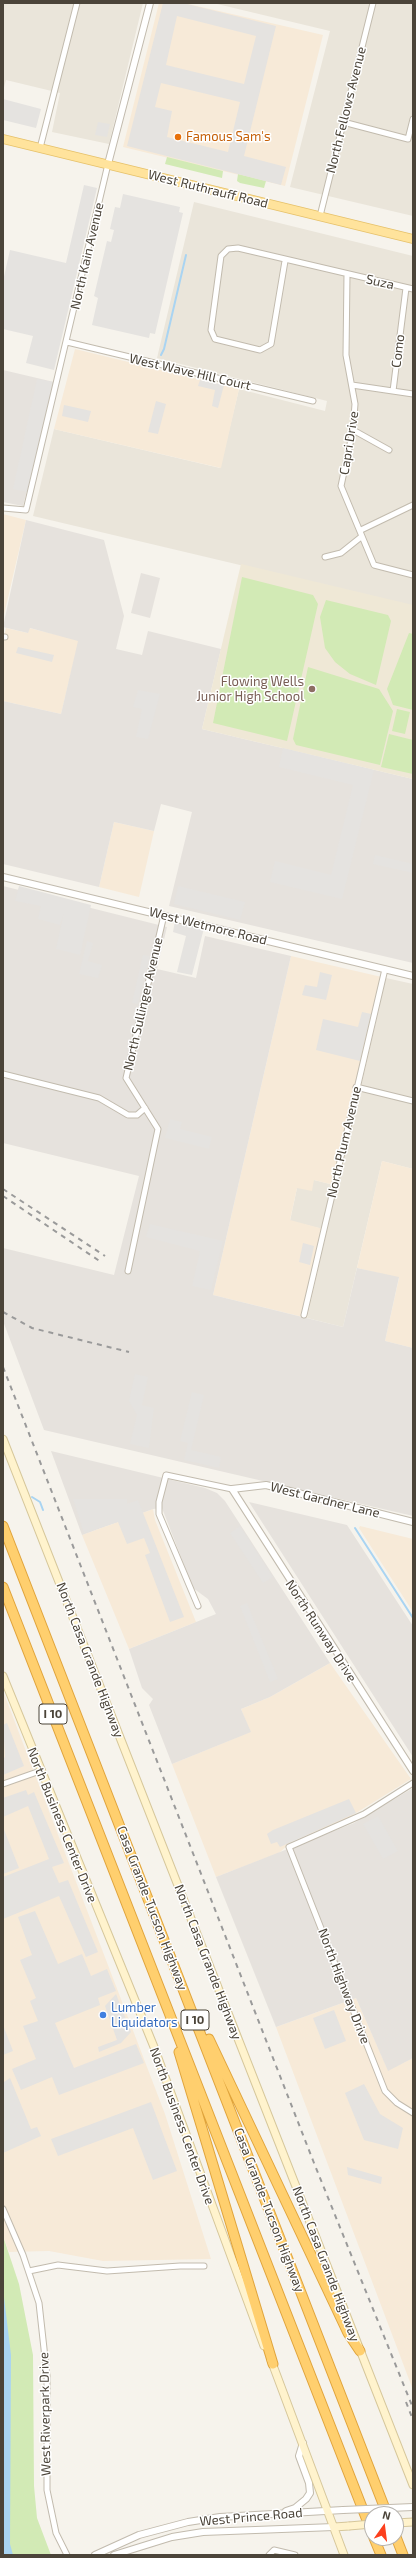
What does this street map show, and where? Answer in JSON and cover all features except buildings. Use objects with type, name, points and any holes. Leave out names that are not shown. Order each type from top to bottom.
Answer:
[{"type":"highway","name":"Casa Grande-Tucson Highway","points":[[3,1526],[384,2506]]},
{"type":"highway","name":"Casa Grande-Tucson Highway","points":[[3,1587],[364,2508]]},
{"type":"highway","points":[[181,1982],[348,2333],[360,2351]]},
{"type":"highway","points":[[163,1997],[273,2364]]},
{"type":"main road","name":"West Ruthrauff Road","points":[[3,139],[413,239]]},
{"type":"main road","name":"North Casa Grande Highway","points":[[3,1439],[413,2485]]},
{"type":"main road","name":"North Business Center Drive","points":[[3,1676],[154,2047],[237,2277],[261,2341],[273,2364],[344,2555]]},
{"type":"main road","name":"West Prince Road","points":[[334,2526],[349,2526],[364,2522]]},
{"type":"street","points":[[40,148],[77,3]]},
{"type":"street","name":"North Kain Avenue","points":[[3,508],[26,510],[108,164],[150,3]]},
{"type":"street","name":"North Fellows Avenue","points":[[320,216],[373,3]]},
{"type":"street","points":[[343,122],[408,139],[413,119]]},
{"type":"street","name":"Suza","points":[[285,261],[272,340],[268,350],[260,350],[211,339],[221,256],[227,246],[285,261],[413,289]]},
{"type":"street","name":"Capri Drive","points":[[347,274],[346,355],[355,404],[354,430],[341,486],[361,530],[361,536],[374,565],[413,575]]},
{"type":"street","name":"Como","points":[[393,391],[406,288]]},
{"type":"street","name":"West Wave Hill Court","points":[[67,342],[313,401]]},
{"type":"street","points":[[352,385],[413,394]]},
{"type":"street","points":[[354,430],[389,450]]},
{"type":"street","points":[[361,530],[413,505]]},
{"type":"street","points":[[325,557],[341,553],[361,536]]},
{"type":"street","name":"West Wetmore Road","points":[[3,877],[413,976]]},
{"type":"street","name":"North Sullinger Avenue","points":[[128,1271],[158,1129],[126,1078],[164,915]]},
{"type":"street","name":"North Plum Avenue","points":[[304,1314],[356,1087],[385,969]]},
{"type":"street","points":[[3,1074],[99,1098],[128,1115],[137,1115],[145,1108]]},
{"type":"street","points":[[356,1087],[413,1101]]},
{"type":"street","name":"West Gardner Lane","points":[[198,1606],[159,1514],[158,1508],[166,1475],[232,1489],[266,1485],[413,1522]]},
{"type":"street","name":"North Runway Drive","points":[[232,1489],[413,1771]]},
{"type":"street","points":[[3,1784],[40,1770]]},
{"type":"street","name":"North Highway Drive","points":[[413,1782],[364,1814],[289,1847],[385,2091],[397,2103],[413,2113]]},
{"type":"street","name":"West Riverpark Drive","points":[[3,2209],[29,2271],[39,2303],[47,2376],[47,2490],[56,2533],[67,2555]]},
{"type":"street","points":[[29,2271],[58,2265],[107,2271],[180,2266],[204,2266]]},
{"type":"street","points":[[280,2513],[295,2508],[306,2499],[310,2493],[309,2483],[299,2456],[303,2444]]},
{"type":"street","name":"West Prince Road","points":[[95,2555],[139,2535],[188,2522],[280,2513],[413,2507]]},
{"type":"street","name":"West Prince Road","points":[[114,2555],[172,2537],[203,2532],[334,2526]]},
{"type":"street","points":[[269,2555],[274,2550],[295,2555]]},
{"type":"shaded area","points":[[3,3],[143,3],[109,144],[52,132],[60,93],[6,80],[3,91]]},
{"type":"shaded area","points":[[159,3],[184,3],[323,35],[285,186],[123,147]]},
{"type":"shaded area","points":[[163,3],[183,3],[276,26],[244,156],[286,167],[281,185],[127,146]],"holes":[[[177,16],[256,36],[244,84],[166,65]],[[161,83],[240,102],[228,152],[167,137],[172,111],[155,107]]]},
{"type":"shaded area","points":[[213,3],[413,3],[413,216],[290,187],[330,31]]},
{"type":"shaded area","points":[[3,99],[41,109],[36,128],[3,120]]},
{"type":"shaded area","points":[[98,122],[110,124],[107,137],[95,135]]},
{"type":"shaded area","points":[[84,185],[97,188],[54,370],[26,363],[33,336],[3,329],[3,281],[10,250],[66,263]]},
{"type":"shaded area","points":[[123,194],[180,207],[179,212],[183,213],[155,334],[150,333],[149,338],[92,325],[98,298],[94,296],[107,241],[111,242],[114,230],[110,229],[115,207],[120,208]]},
{"type":"shaded area","points":[[194,202],[413,256],[413,606],[33,516],[54,429],[220,468],[239,389],[325,411],[327,401],[157,358]]},
{"type":"shaded area","points":[[75,349],[239,389],[221,468],[54,429]]},
{"type":"shaded area","points":[[3,370],[54,382],[23,506],[3,502]]},
{"type":"shaded area","points":[[37,379],[53,382],[27,492],[13,489]]},
{"type":"shaded area","points":[[200,380],[224,385],[218,408],[212,406],[215,390],[198,386]]},
{"type":"shaded area","points":[[156,401],[166,404],[158,434],[148,432]]},
{"type":"shaded area","points":[[64,405],[91,411],[88,422],[62,416]]},
{"type":"shaded area","points":[[3,514],[26,520],[3,619]]},
{"type":"shaded area","points":[[26,520],[104,540],[124,616],[116,649],[142,655],[148,631],[221,649],[202,729],[413,779],[413,963],[169,906],[192,812],[161,804],[154,831],[114,822],[99,887],[3,864],[3,701],[61,714],[78,641],[30,628],[28,633],[3,627]]},
{"type":"shaded area","name":"Flowing Wells Junior High School","points":[[241,564],[413,605],[413,779],[202,729]]},
{"type":"shaded area","points":[[141,573],[160,578],[150,618],[131,613]]},
{"type":"shaded area","points":[[6,628],[28,633],[29,628],[79,640],[61,714],[3,701],[3,640]]},
{"type":"shaded area","points":[[18,647],[54,655],[52,662],[16,653]]},
{"type":"shaded area","points":[[138,690],[160,694],[148,739],[136,737],[142,709],[133,707]]},
{"type":"shaded area","points":[[283,748],[374,770],[342,899],[270,882],[275,861],[331,875],[353,785],[279,767]]},
{"type":"shaded area","points":[[114,822],[154,831],[139,897],[99,887]]},
{"type":"shaded area","points":[[375,855],[413,864],[413,873],[373,864]]},
{"type":"shaded area","points":[[3,886],[167,927],[157,969],[196,978],[205,936],[291,956],[213,1295],[343,1327],[357,1268],[399,1277],[385,1341],[413,1348],[413,1516],[44,1430],[3,1321],[3,1248],[114,1275],[139,1176],[3,1143]]},
{"type":"shaded area","points":[[19,886],[91,905],[80,955],[56,949],[64,913],[60,925],[38,919],[41,906],[15,901]]},
{"type":"shaded area","points":[[178,886],[245,902],[240,920],[174,904]]},
{"type":"shaded area","points":[[175,921],[204,928],[192,975],[177,972],[186,936],[173,932]]},
{"type":"shaded area","points":[[87,941],[93,943],[88,961],[102,965],[98,978],[79,974]]},
{"type":"shaded area","points":[[143,955],[150,956],[138,1004],[132,1003]]},
{"type":"shaded area","points":[[291,956],[386,978],[338,1186],[314,1180],[312,1191],[297,1188],[290,1220],[327,1230],[307,1318],[213,1295]]},
{"type":"shaded area","points":[[320,972],[332,975],[326,1000],[302,995],[305,985],[317,987]]},
{"type":"shaded area","points":[[386,978],[413,984],[413,1169],[382,1161],[343,1327],[307,1318],[327,1230],[290,1221],[297,1188],[314,1180],[338,1186]]},
{"type":"shaded area","points":[[362,1012],[371,1014],[360,1061],[316,1050],[323,1019],[358,1027]]},
{"type":"shaded area","points":[[170,1119],[182,1122],[180,1129],[212,1137],[209,1149],[165,1138]]},
{"type":"shaded area","points":[[382,1161],[413,1169],[413,1348],[385,1341],[399,1278],[357,1268]]},
{"type":"shaded area","points":[[150,1224],[223,1241],[211,1290],[192,1286],[200,1251],[146,1237]]},
{"type":"shaded area","points":[[303,1243],[314,1246],[310,1265],[299,1262]]},
{"type":"shaded area","points":[[135,1374],[148,1377],[142,1405],[154,1408],[149,1448],[130,1444],[137,1415],[129,1401]]},
{"type":"shaded area","points":[[192,1392],[204,1395],[191,1450],[221,1457],[219,1468],[184,1460],[188,1443],[180,1441]]},
{"type":"shaded area","points":[[51,1451],[205,1488],[217,1493],[225,1501],[330,1663],[270,1697],[241,1709],[251,1732],[172,1764],[149,1705],[153,1699],[142,1688],[129,1649],[216,1614],[208,1599],[193,1588],[162,1508],[153,1509],[82,1535]]},
{"type":"shaded area","points":[[73,1499],[127,1499],[127,1504],[138,1500],[184,1617],[170,1622],[145,1555],[150,1553],[144,1538],[127,1544],[118,1522],[84,1533]]},
{"type":"shaded area","points":[[249,1502],[347,1525],[413,1626],[413,1757]]},
{"type":"shaded area","points":[[153,1509],[155,1520],[196,1622],[129,1649],[82,1535]]},
{"type":"shaded area","points":[[240,1526],[273,1577],[263,1583],[230,1533]]},
{"type":"shaded area","points":[[360,1526],[413,1539],[413,1612],[359,1528]]},
{"type":"shaded area","points":[[247,1603],[278,1679],[270,1682],[240,1606]]},
{"type":"shaded area","points":[[330,1663],[411,1779],[348,1818],[292,1841],[279,1853],[216,1877],[172,1764],[250,1732],[241,1709],[270,1697]]},
{"type":"shaded area","points":[[3,1691],[165,2114],[211,2259],[103,2261],[49,2251],[9,2252],[3,2236]]},
{"type":"shaded area","points":[[7,1723],[24,1766],[3,1775],[3,1759],[5,1757],[3,1725]]},
{"type":"shaded area","points":[[413,1788],[413,2058],[388,2071],[356,1998],[276,2027],[216,1877],[354,1823]]},
{"type":"shaded area","points":[[26,1790],[28,1795],[34,1792],[64,1863],[52,1867],[59,1883],[68,1880],[98,1952],[86,1957],[59,1896],[3,1919],[3,1877],[49,1859],[28,1806],[3,1817],[3,1798]]},
{"type":"shaded area","points":[[349,1799],[356,1813],[280,1847],[277,1842],[271,1844],[267,1834],[273,1830]]},
{"type":"shaded area","points":[[378,1816],[398,1851],[383,1859],[363,1824]]},
{"type":"shaded area","points":[[3,1827],[19,1868],[3,1874]]},
{"type":"shaded area","points":[[35,1911],[58,1964],[82,1954],[91,1976],[107,1969],[116,1991],[98,1998],[100,2005],[55,2023],[74,2068],[136,2044],[144,2063],[59,2095],[52,2077],[21,2090],[12,2069],[36,2059],[23,2026],[38,2021],[30,2001],[36,1998],[20,1960],[32,1955],[18,1917]]},
{"type":"shaded area","points":[[116,1994],[131,2032],[121,2043],[99,2052],[98,2047],[117,2040],[105,2006]]},
{"type":"shaded area","points":[[356,1998],[388,2070],[413,2058],[413,2390],[276,2027]]},
{"type":"shaded area","points":[[334,2010],[346,2041],[325,2049],[313,2018]]},
{"type":"shaded area","points":[[3,2025],[13,2051],[3,2055]]},
{"type":"shaded area","points":[[10,2078],[31,2129],[37,2127],[41,2136],[3,2153],[3,2079],[4,2082]]},
{"type":"shaded area","points":[[364,2084],[380,2114],[403,2128],[398,2149],[364,2140],[345,2093]]},
{"type":"shaded area","points":[[151,2102],[177,2171],[153,2180],[133,2128],[58,2156],[51,2139]]},
{"type":"shaded area","points":[[347,2167],[382,2177],[381,2184],[348,2175]]},
{"type":"green space","points":[[167,157],[223,171],[222,178],[165,164]]},
{"type":"green space","points":[[238,174],[266,181],[264,188],[240,183],[237,181]]},
{"type":"green space","points":[[242,577],[313,595],[318,604],[287,741],[213,723]]},
{"type":"green space","points":[[326,600],[388,615],[391,621],[376,685],[350,674],[335,662],[325,648],[320,617]]},
{"type":"green space","points":[[409,633],[413,634],[413,710],[393,705],[387,689]]},
{"type":"green space","points":[[308,667],[379,689],[393,711],[380,765],[296,745],[293,739]]},
{"type":"green space","points":[[397,709],[410,712],[405,734],[392,731]]},
{"type":"green space","points":[[389,734],[413,740],[413,774],[381,767]]},
{"type":"green space","points":[[3,2236],[19,2284],[33,2355],[34,2486],[37,2518],[51,2555],[3,2555]]},
{"type":"water","points":[[3,2289],[11,2355],[10,2544],[13,2555],[3,2555]]},
{"type":"waterway","points":[[161,355],[164,349],[186,255]]},
{"type":"waterway","points":[[32,1497],[40,1502],[43,1510]]},
{"type":"waterway","points":[[355,1528],[413,1618]]},
{"type":"railway","points":[[3,1189],[105,1256]]},
{"type":"railway","points":[[3,1196],[101,1262]]},
{"type":"railway","points":[[3,1312],[32,1328],[129,1352]]},
{"type":"railway","points":[[3,1367],[314,2163],[413,2408]]},
{"type":"railway","points":[[406,2402],[413,2420]]},
{"type":"place","name":"Famous Sam's","points":[[178,137]]},
{"type":"place","name":"Flowing Wells Junior High School","points":[[312,689]]},
{"type":"place","name":"Lumber Liquidators","points":[[103,2015]]}]
